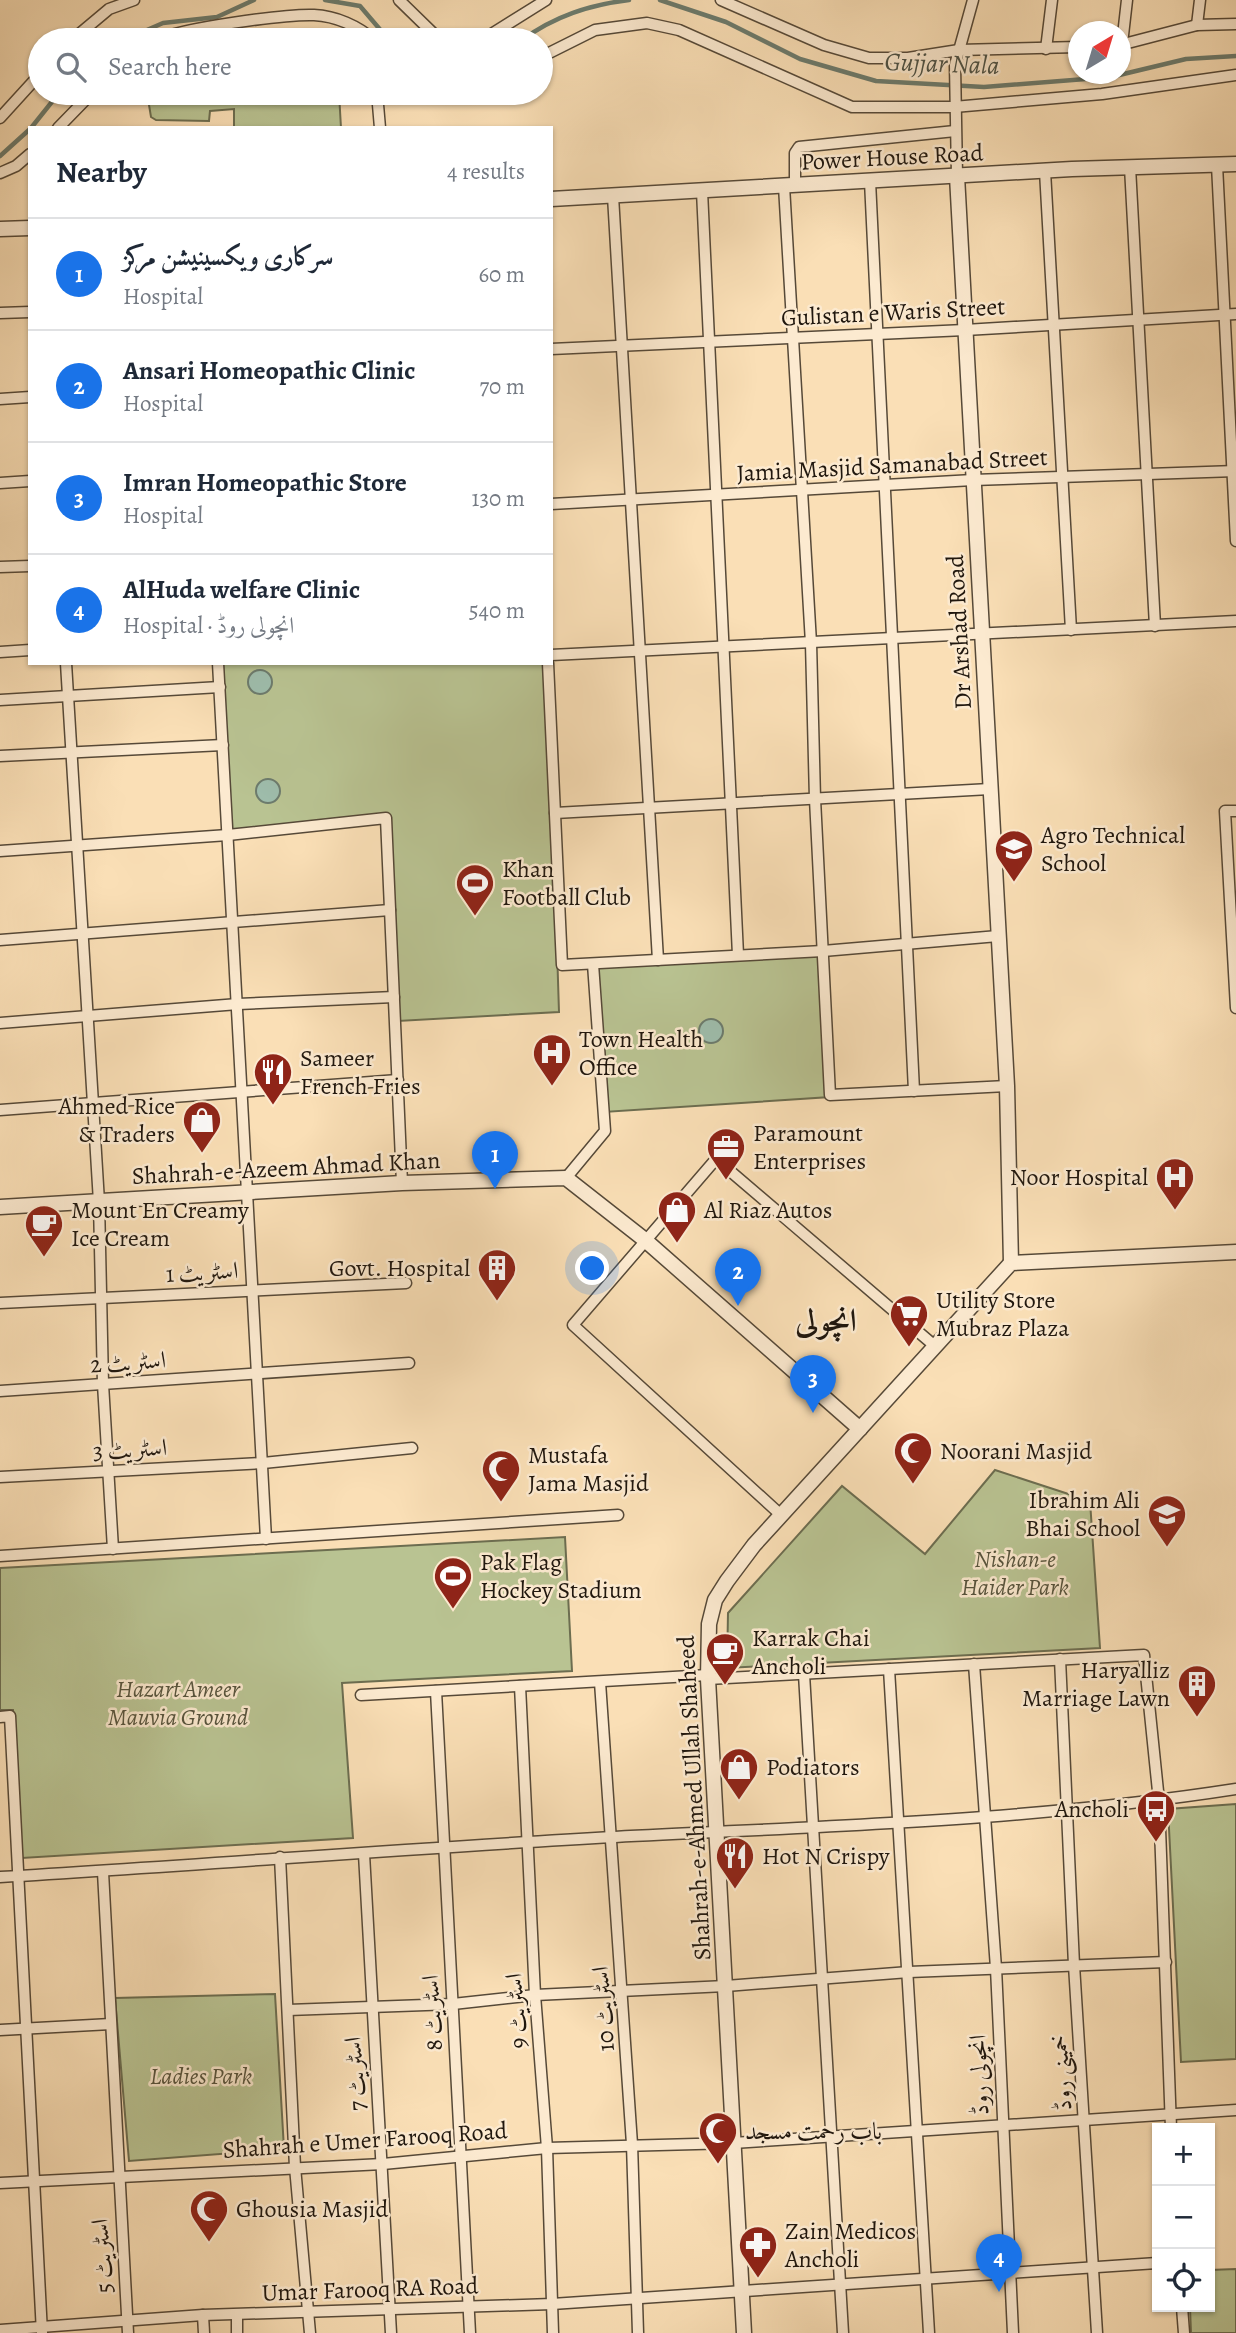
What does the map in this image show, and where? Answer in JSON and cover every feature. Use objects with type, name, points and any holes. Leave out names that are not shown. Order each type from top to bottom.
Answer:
[{"type":"street","points":[[86,28],[109,9],[134,0]]},
{"type":"street","points":[[399,0],[428,28]]},
{"type":"street","points":[[501,28],[546,0]]},
{"type":"street","points":[[722,0],[824,45],[869,58],[908,58],[959,50],[1068,48]]},
{"type":"street","name":"Dr Arshad Road","points":[[973,0],[954,76],[954,107],[1007,1086],[1012,1263]]},
{"type":"street","points":[[1046,50],[1052,0]]},
{"type":"street","points":[[1124,21],[1127,0]]},
{"type":"street","points":[[1197,25],[1200,0]]},
{"type":"street","points":[[217,28],[314,15],[346,22],[355,28]]},
{"type":"street","points":[[553,51],[595,30],[647,23],[679,30],[852,107],[954,107],[1102,94],[1236,75]]},
{"type":"street","points":[[1131,42],[1197,25],[1236,24]]},
{"type":"street","points":[[0,118],[28,87]]},
{"type":"street","points":[[60,126],[80,105]]},
{"type":"street","points":[[378,105],[380,126]]},
{"type":"street","points":[[955,131],[799,146],[795,153],[790,186],[793,338],[811,643],[815,799],[830,1095],[1007,1086]]},
{"type":"street","points":[[0,173],[16,166],[28,156]]},
{"type":"street","name":"Power House Road","points":[[553,199],[1045,171],[1236,164]]},
{"type":"street","points":[[1217,165],[1236,541]]},
{"type":"street","points":[[1130,167],[1155,626]]},
{"type":"street","points":[[1045,171],[1071,630]]},
{"type":"street","points":[[870,181],[883,485],[909,944],[914,1091]]},
{"type":"street","points":[[702,191],[738,955]]},
{"type":"street","points":[[613,196],[658,960]]},
{"type":"street","points":[[0,229],[28,228]]},
{"type":"street","points":[[0,313],[28,312]]},
{"type":"street","name":"Gulistan e Waris Street","points":[[553,349],[1053,326],[1236,314]]},
{"type":"street","points":[[0,399],[28,397]]},
{"type":"street","name":"Jamia Masjid Samanabad Street","points":[[553,504],[973,480],[1233,471]]},
{"type":"street","points":[[0,483],[28,481]]},
{"type":"street","points":[[0,567],[28,566]]},
{"type":"street","points":[[553,655],[982,636],[1236,621]]},
{"type":"street","points":[[0,652],[28,650]]},
{"type":"street","points":[[66,665],[99,1202],[103,1384],[113,1549]]},
{"type":"street","points":[[218,665],[255,1291],[266,1539]]},
{"type":"street","points":[[548,665],[562,965],[823,951],[999,936]]},
{"type":"street","points":[[0,700],[220,687]]},
{"type":"street","points":[[0,756],[223,745]]},
{"type":"street","points":[[555,813],[990,789]]},
{"type":"street","points":[[1236,811],[1225,811],[1234,897],[1236,1007]]},
{"type":"street","points":[[0,851],[228,835],[386,818],[402,1183]]},
{"type":"street","points":[[0,940],[390,910]]},
{"type":"street","points":[[593,964],[605,1131],[566,1178],[645,1240],[860,1429]]},
{"type":"street","points":[[0,1023],[238,1004],[394,996]]},
{"type":"street","points":[[0,1110],[398,1080]]},
{"type":"street","points":[[781,1515],[573,1325],[716,1159],[936,1347]]},
{"type":"street","name":"Shahrah-e-Azeem Ahmad Khan","points":[[0,1207],[402,1183],[566,1178]]},
{"type":"street","points":[[1012,1263],[1236,1252]]},
{"type":"street","name":"Shahrah-e-Ahmed Ullah Shaheed","points":[[744,2333],[708,1677],[709,1624],[715,1600],[754,1545],[1012,1263]]},
{"type":"street","name":"اسٹریٹ 1","points":[[0,1303],[406,1283]]},
{"type":"street","name":"اسٹریٹ 2","points":[[0,1391],[409,1363]]},
{"type":"street","name":"اسٹریٹ 3","points":[[0,1477],[263,1463],[412,1448]]},
{"type":"street","points":[[0,1556],[618,1515]]},
{"type":"street","points":[[361,1695],[1144,1655],[1159,1801],[1171,2123]]},
{"type":"street","name":"خمینی روڈ","points":[[1060,1660],[1069,1810],[1073,1965],[1097,2333]]},
{"type":"street","name":"انچولی روڈ","points":[[974,1664],[996,1968],[1013,2333]]},
{"type":"street","points":[[888,1669],[919,2130],[929,2333]]},
{"type":"street","points":[[804,1674],[824,1978],[842,2333]]},
{"type":"street","name":"اسٹریٹ 10","points":[[600,1682],[632,2144],[638,2333]]},
{"type":"street","name":"اسٹریٹ 9","points":[[520,1686],[547,2148],[553,2333]]},
{"type":"street","name":"اسٹریٹ 8","points":[[436,1691],[470,2333]]},
{"type":"street","points":[[5,1717],[17,1876],[42,2330]]},
{"type":"street","points":[[0,1877],[103,1872],[280,1857],[813,1829],[1069,1810],[1159,1801],[1236,1789]]},
{"type":"street","name":"اسٹریٹ 7","points":[[364,1854],[391,2333]]},
{"type":"street","points":[[280,1857],[296,2167],[310,2333]]},
{"type":"street","name":"اسٹریٹ 5","points":[[103,1872],[117,2177],[128,2333]]},
{"type":"street","points":[[288,2010],[453,2004],[536,1995],[726,1986],[909,1972],[1166,1962]]},
{"type":"street","points":[[0,2030],[111,2024]]},
{"type":"street","name":"Shahrah e Umer Farooq Road","points":[[0,2183],[383,2164],[547,2148],[733,2143],[1236,2110]]},
{"type":"street","name":"Umar Farooq RA Road","points":[[0,2330],[42,2330],[203,2315],[552,2304],[1152,2263]]},
{"type":"street","points":[[1182,2312],[1184,2333]]},
{"type":"street","points":[[203,2315],[204,2333]]},
{"type":"street","points":[[237,2315],[237,2333]]},
{"type":"green space","points":[[149,105],[340,105],[341,126],[234,126],[234,109],[210,111],[209,121],[156,120],[151,117]]},
{"type":"green space","points":[[221,665],[548,665],[559,1012],[398,1021],[386,819],[228,835]]},
{"type":"green space","points":[[823,951],[830,1097],[604,1112],[593,964]]},
{"type":"green space","name":"Nishan-e Haider Park","points":[[995,1470],[1090,1501],[1100,1648],[727,1668],[728,1613],[842,1486],[925,1554]]},
{"type":"green space","name":"Hazart Ameer Mauvia Ground","points":[[565,1537],[572,1671],[342,1683],[353,1838],[22,1858],[13,1710],[0,1710],[0,1568]]},
{"type":"green space","points":[[1236,1804],[1236,2059],[1181,2062],[1168,1809]]},
{"type":"green space","name":"Ladies Park","points":[[275,1994],[284,2149],[129,2161],[115,1998]]},
{"type":"green space","points":[[1236,2269],[1236,2333],[1191,2333],[1190,2312],[1215,2312],[1215,2270]]},
{"type":"shaded area","points":[[260,670],[269,673],[272,682],[269,691],[260,694],[251,691],[248,682],[251,673]]},
{"type":"shaded area","points":[[268,779],[277,782],[280,791],[277,800],[268,803],[259,800],[256,791],[259,782]]},
{"type":"shaded area","points":[[711,1019],[720,1022],[723,1031],[720,1040],[711,1043],[702,1040],[699,1031],[702,1022]]},
{"type":"waterway","name":"Gujjar Nala","points":[[152,28],[163,23],[217,17],[254,0]]},
{"type":"waterway","name":"Gujjar Nala","points":[[325,0],[360,6],[379,28]]},
{"type":"waterway","name":"Gujjar Nala","points":[[541,28],[573,13],[629,0]]},
{"type":"waterway","name":"Gujjar Nala","points":[[660,0],[726,22],[800,59],[876,81],[984,87],[1111,77],[1186,59],[1236,56]]},
{"type":"waterway","name":"Gujjar Nala","points":[[33,126],[49,105]]},
{"type":"waterway","name":"Gujjar Nala","points":[[0,156],[28,131]]},
{"type":"place","name":"Agro Technical School","points":[[1014,883]]},
{"type":"place","name":"Khan Football Club","points":[[475,917]]},
{"type":"place","name":"Town Health Office","points":[[552,1087]]},
{"type":"place","name":"Sameer French Fries","points":[[273,1106]]},
{"type":"place","name":"Ahmed Rice & Traders","points":[[202,1154]]},
{"type":"place","name":"Paramount Enterprises","points":[[726,1181]]},
{"type":"place","name":"سرکاری ویکسینیشن مرکز","points":[[495,1189]]},
{"type":"place","name":"Noor Hospital","points":[[1175,1211]]},
{"type":"place","name":"Al Riaz Autos","points":[[677,1244]]},
{"type":"place","name":"Mount En Creamy Ice Cream","points":[[44,1258]]},
{"type":"place","name":"Govt. Hospital","points":[[497,1302]]},
{"type":"place","name":"Ansari Homeopathic Clinic","points":[[738,1306]]},
{"type":"place","name":"Utility Store Mubraz Plaza","points":[[909,1348]]},
{"type":"place","name":"Imran Homeopathic Store","points":[[813,1413]]},
{"type":"place","name":"Noorani Masjid","points":[[913,1485]]},
{"type":"place","name":"Mustafa Jama Masjid","points":[[501,1503]]},
{"type":"place","name":"Ibrahim Ali Bhai School","points":[[1167,1548]]},
{"type":"place","name":"Pak Flag Hockey Stadium","points":[[453,1610]]},
{"type":"place","name":"Karrak Chai Ancholi","points":[[725,1686]]},
{"type":"place","name":"Haryalliz Marriage Lawn","points":[[1197,1718]]},
{"type":"place","name":"Podiators","points":[[739,1801]]},
{"type":"place","name":"Ancholi","points":[[1156,1843]]},
{"type":"place","name":"Hot N Crispy","points":[[735,1890]]},
{"type":"place","name":"باب رحمت مسجد","points":[[718,2165]]},
{"type":"place","name":"Ghousia Masjid","points":[[209,2243]]},
{"type":"place","name":"Zain Medicos Ancholi","points":[[758,2279]]},
{"type":"place","name":"AlHuda welfare Clinic","points":[[999,2292]]},
{"type":"district","name":"انچولی","points":[[826,1320]]}]
